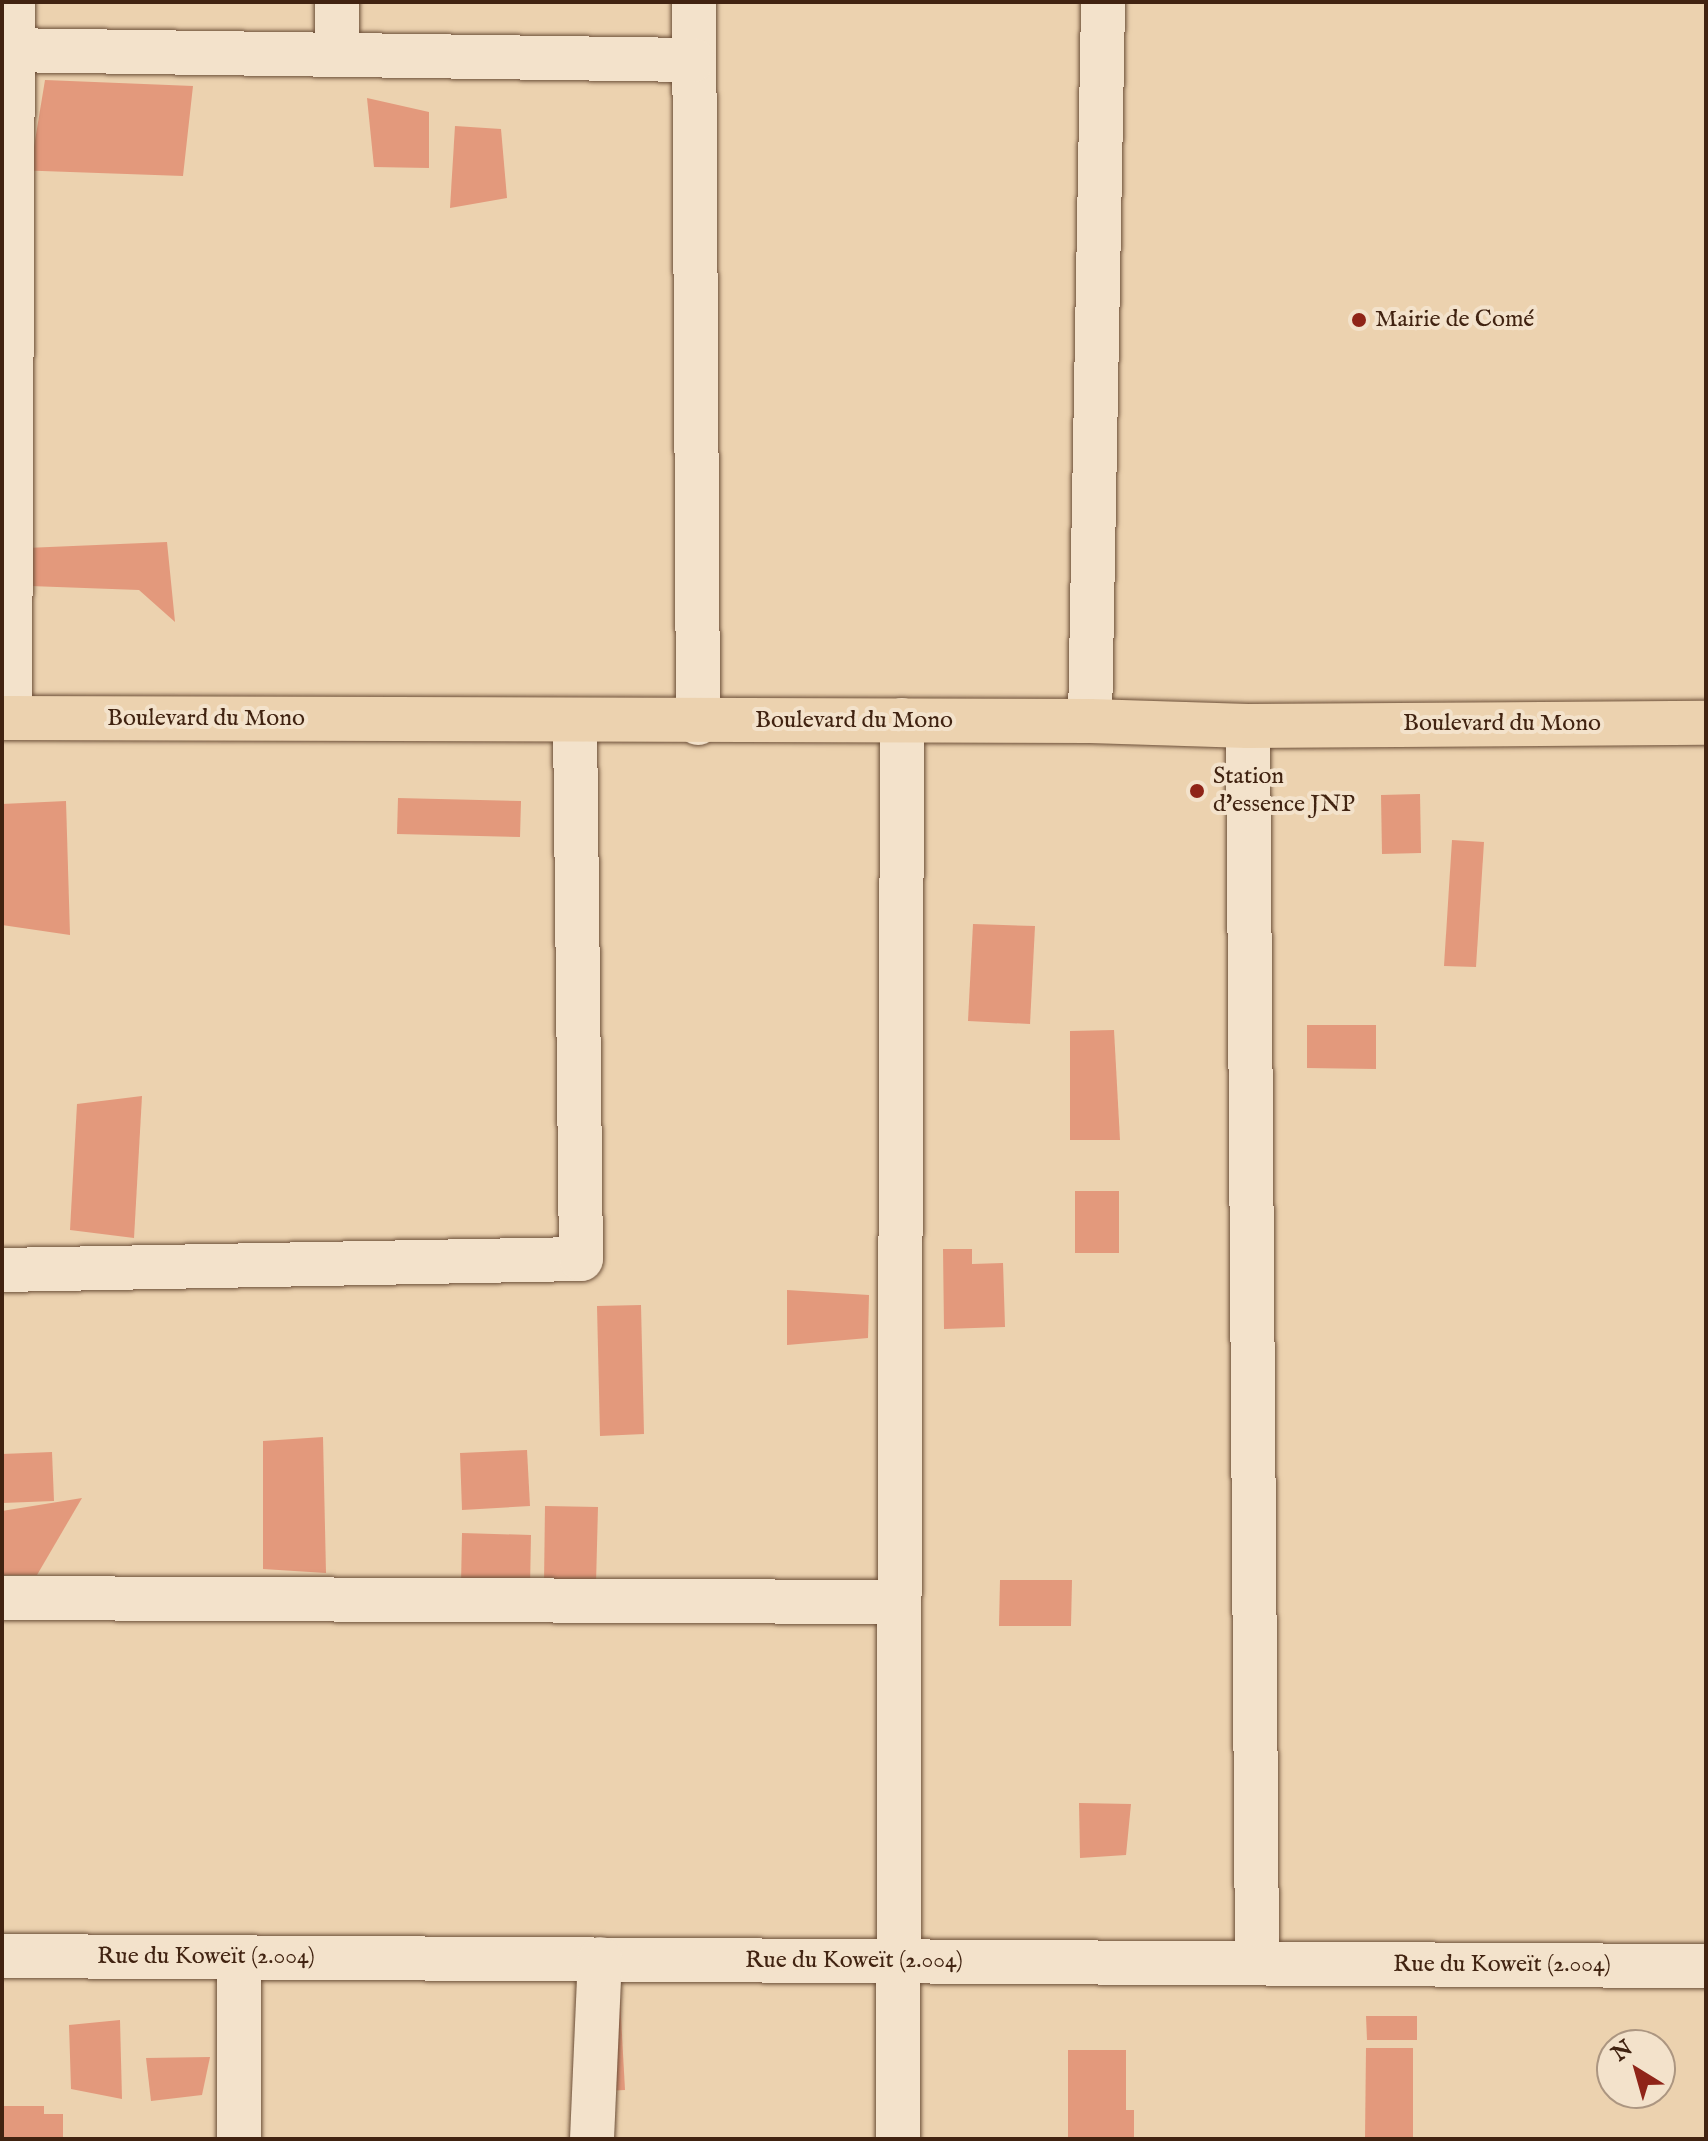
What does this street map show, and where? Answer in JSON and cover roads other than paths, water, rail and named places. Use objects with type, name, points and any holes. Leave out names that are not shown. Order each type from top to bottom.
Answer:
[{"type":"main road","name":"Boulevard du Mono","points":[[6,718],[698,723],[1090,721],[1248,726],[1706,723]]},
{"type":"street","points":[[6,718],[7,50],[13,2]]},
{"type":"street","points":[[337,2],[337,55]]},
{"type":"street","points":[[694,2],[698,723]]},
{"type":"street","points":[[1090,721],[1103,2]]},
{"type":"street","points":[[7,50],[693,60]]},
{"type":"street","points":[[898,2139],[902,720]]},
{"type":"street","points":[[2,1270],[581,1259],[575,721]]},
{"type":"street","points":[[1248,726],[1257,1963]]},
{"type":"street","points":[[2,1598],[899,1602]]},
{"type":"street","name":"Rue du Koweït (2.004)","points":[[2,1956],[1706,1966]]},
{"type":"street","points":[[239,1958],[239,2139]]},
{"type":"street","points":[[592,2139],[600,1959]]},
{"type":"place","name":"Mairie de Comé","points":[[1359,320]]},
{"type":"place","name":"Station d'essence JNP","points":[[1197,791]]}]
